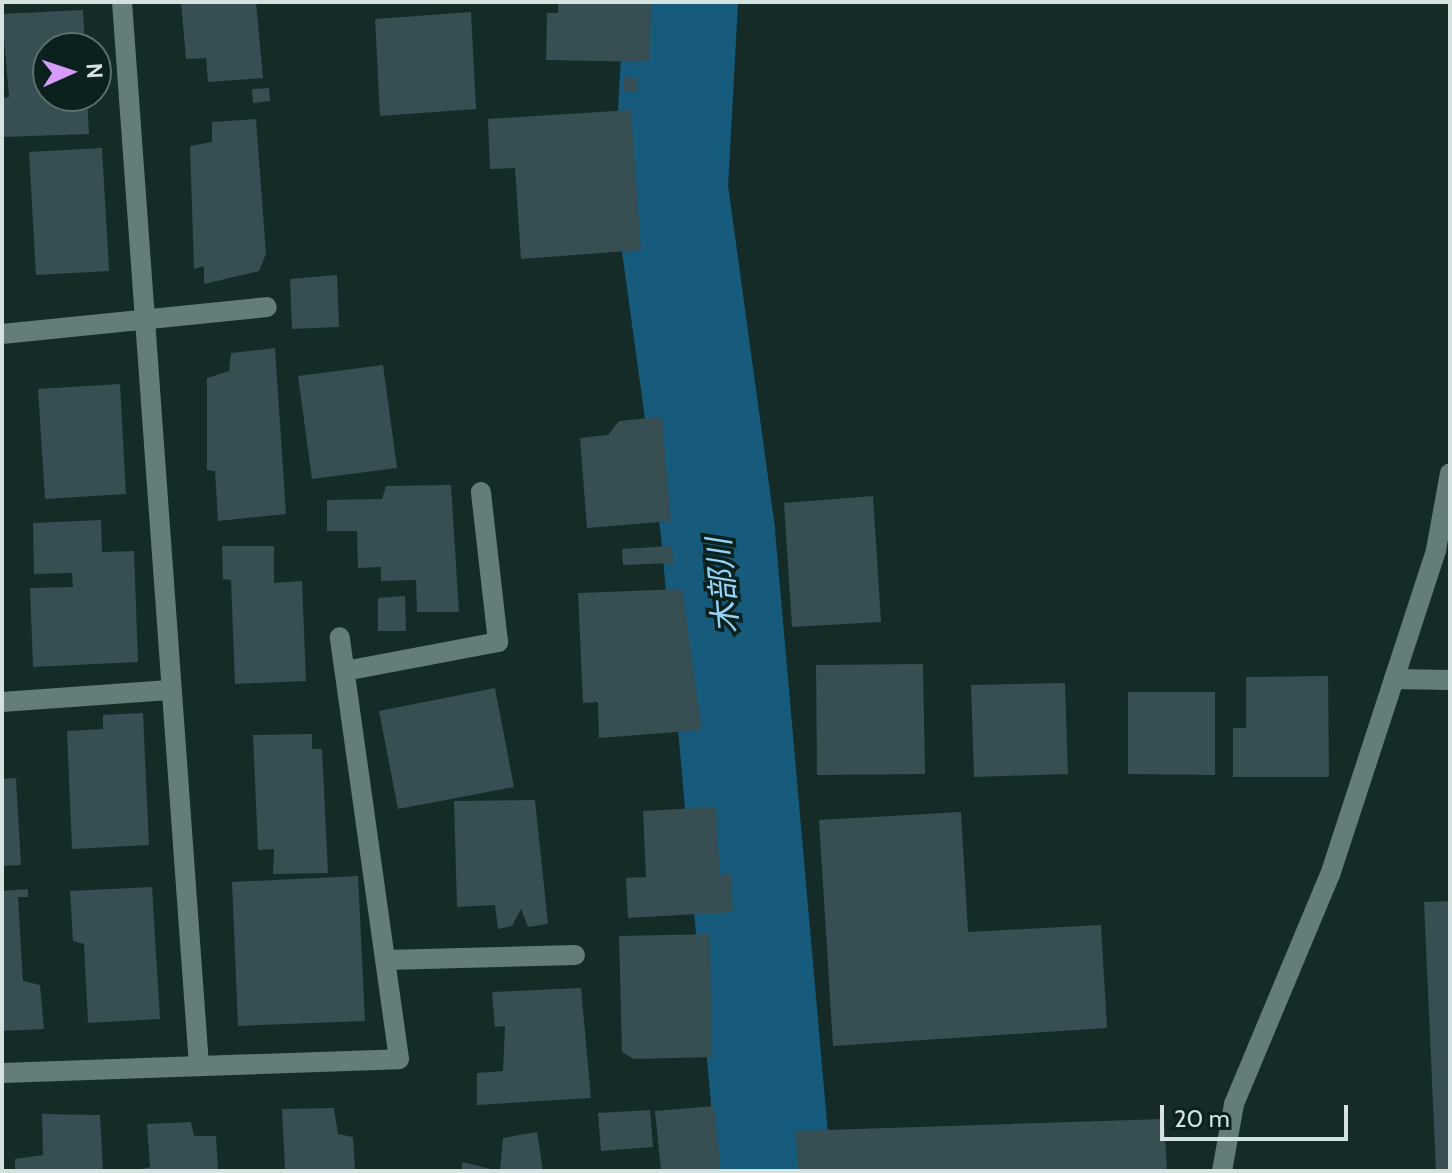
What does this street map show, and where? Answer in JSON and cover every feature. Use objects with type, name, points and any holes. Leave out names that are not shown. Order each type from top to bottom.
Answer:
[{"type":"street","points":[[122,2],[199,1065]]},
{"type":"street","points":[[2,334],[267,307]]},
{"type":"street","points":[[1222,1171],[1234,1104],[1330,875],[1436,550],[1450,473]]},
{"type":"street","points":[[345,671],[498,642],[481,492]]},
{"type":"street","points":[[2,1073],[399,1059],[340,637]]},
{"type":"street","points":[[1394,679],[1450,680]]},
{"type":"street","points":[[2,702],[170,690]]},
{"type":"street","points":[[386,960],[575,955]]},
{"type":"building","points":[[181,2],[256,2],[263,78],[208,82],[206,58],[186,59]]},
{"type":"building","points":[[558,2],[651,2],[650,62],[546,60],[547,13],[558,13]]},
{"type":"building","points":[[83,10],[84,32],[32,32],[32,112],[88,112],[89,134],[2,137],[2,98],[9,97],[2,14]]},
{"type":"building","points":[[471,12],[476,109],[380,116],[375,19]]},
{"type":"building","points":[[623,77],[638,77],[638,92],[623,92]]},
{"type":"building","points":[[269,88],[270,101],[253,103],[252,89]]},
{"type":"building","points":[[631,110],[641,250],[521,259],[515,168],[490,169],[488,119]]},
{"type":"building","points":[[256,119],[266,254],[259,271],[204,284],[204,266],[194,269],[190,146],[212,142],[212,122]]},
{"type":"building","points":[[102,148],[109,271],[36,275],[29,152]]},
{"type":"building","points":[[337,275],[339,327],[292,329],[290,279]]},
{"type":"building","points":[[275,348],[286,514],[218,521],[215,471],[207,470],[207,378],[229,371],[231,353]]},
{"type":"building","points":[[383,365],[397,468],[312,479],[298,376]]},
{"type":"building","points":[[120,384],[126,494],[45,499],[38,389]]},
{"type":"building","points":[[662,417],[671,521],[587,528],[580,438],[608,435],[619,421]]},
{"type":"building","points":[[451,485],[459,612],[417,612],[416,580],[381,581],[381,567],[358,568],[357,531],[327,531],[327,500],[382,499],[386,486]]},
{"type":"building","points":[[873,496],[881,622],[792,627],[784,503]]},
{"type":"building","points":[[101,520],[102,552],[134,551],[138,662],[33,667],[30,588],[73,587],[72,573],[34,574],[33,523]]},
{"type":"building","points":[[222,546],[274,546],[274,583],[302,581],[306,681],[235,684],[231,580],[223,579]]},
{"type":"building","points":[[672,546],[673,563],[623,565],[622,549]]},
{"type":"building","points":[[682,589],[702,730],[599,738],[598,702],[583,703],[578,593]]},
{"type":"building","points":[[405,596],[406,631],[378,631],[378,598]]},
{"type":"building","points":[[923,664],[925,774],[817,775],[816,665]]},
{"type":"building","points":[[1328,676],[1329,777],[1233,777],[1233,728],[1246,728],[1246,677]]},
{"type":"building","points":[[1065,683],[1068,774],[974,777],[971,685]]},
{"type":"building","points":[[495,688],[514,787],[398,809],[379,711]]},
{"type":"building","points":[[1128,692],[1215,692],[1215,775],[1128,774]]},
{"type":"building","points":[[143,713],[149,845],[72,849],[67,731],[103,729],[103,715]]},
{"type":"building","points":[[312,734],[312,749],[322,749],[328,873],[273,874],[274,849],[258,850],[253,735]]},
{"type":"building","points":[[16,778],[21,865],[2,866],[2,779]]},
{"type":"building","points":[[535,800],[548,924],[528,927],[521,909],[512,926],[498,929],[495,905],[457,907],[454,801]]},
{"type":"building","points":[[716,807],[720,875],[731,874],[733,912],[628,918],[626,878],[646,877],[643,811]]},
{"type":"building","points":[[961,812],[968,932],[1101,925],[1107,1028],[833,1046],[819,820]]},
{"type":"building","points":[[358,876],[365,1021],[238,1026],[232,882]]},
{"type":"building","points":[[152,887],[160,1019],[88,1023],[84,944],[73,941],[70,891]]},
{"type":"building","points":[[28,889],[28,897],[18,897],[23,981],[40,985],[44,1029],[2,1031],[2,891]]},
{"type":"building","points":[[1450,901],[1450,1171],[1436,1171],[1424,902]]},
{"type":"building","points":[[710,934],[712,1057],[634,1059],[622,1052],[619,936]]},
{"type":"building","points":[[581,988],[591,1098],[477,1105],[477,1073],[503,1071],[505,1026],[495,1027],[492,992]]},
{"type":"building","points":[[714,1106],[721,1171],[661,1171],[655,1111]]},
{"type":"building","points":[[334,1108],[338,1134],[353,1137],[355,1171],[285,1171],[282,1109]]},
{"type":"building","points":[[650,1110],[653,1147],[601,1151],[598,1113]]},
{"type":"building","points":[[42,1114],[100,1115],[103,1171],[15,1171],[15,1159],[43,1155]]},
{"type":"building","points":[[1164,1119],[1167,1171],[798,1171],[796,1131]]},
{"type":"building","points":[[191,1122],[194,1136],[216,1136],[218,1171],[134,1171],[150,1167],[147,1124]]},
{"type":"building","points":[[537,1132],[543,1171],[500,1171],[503,1138]]},
{"type":"building","points":[[462,1162],[495,1170],[495,1171],[462,1171]]},
{"type":"waterway","name":"木部川","points":[[681,2],[671,189],[718,533],[774,1171]]}]
